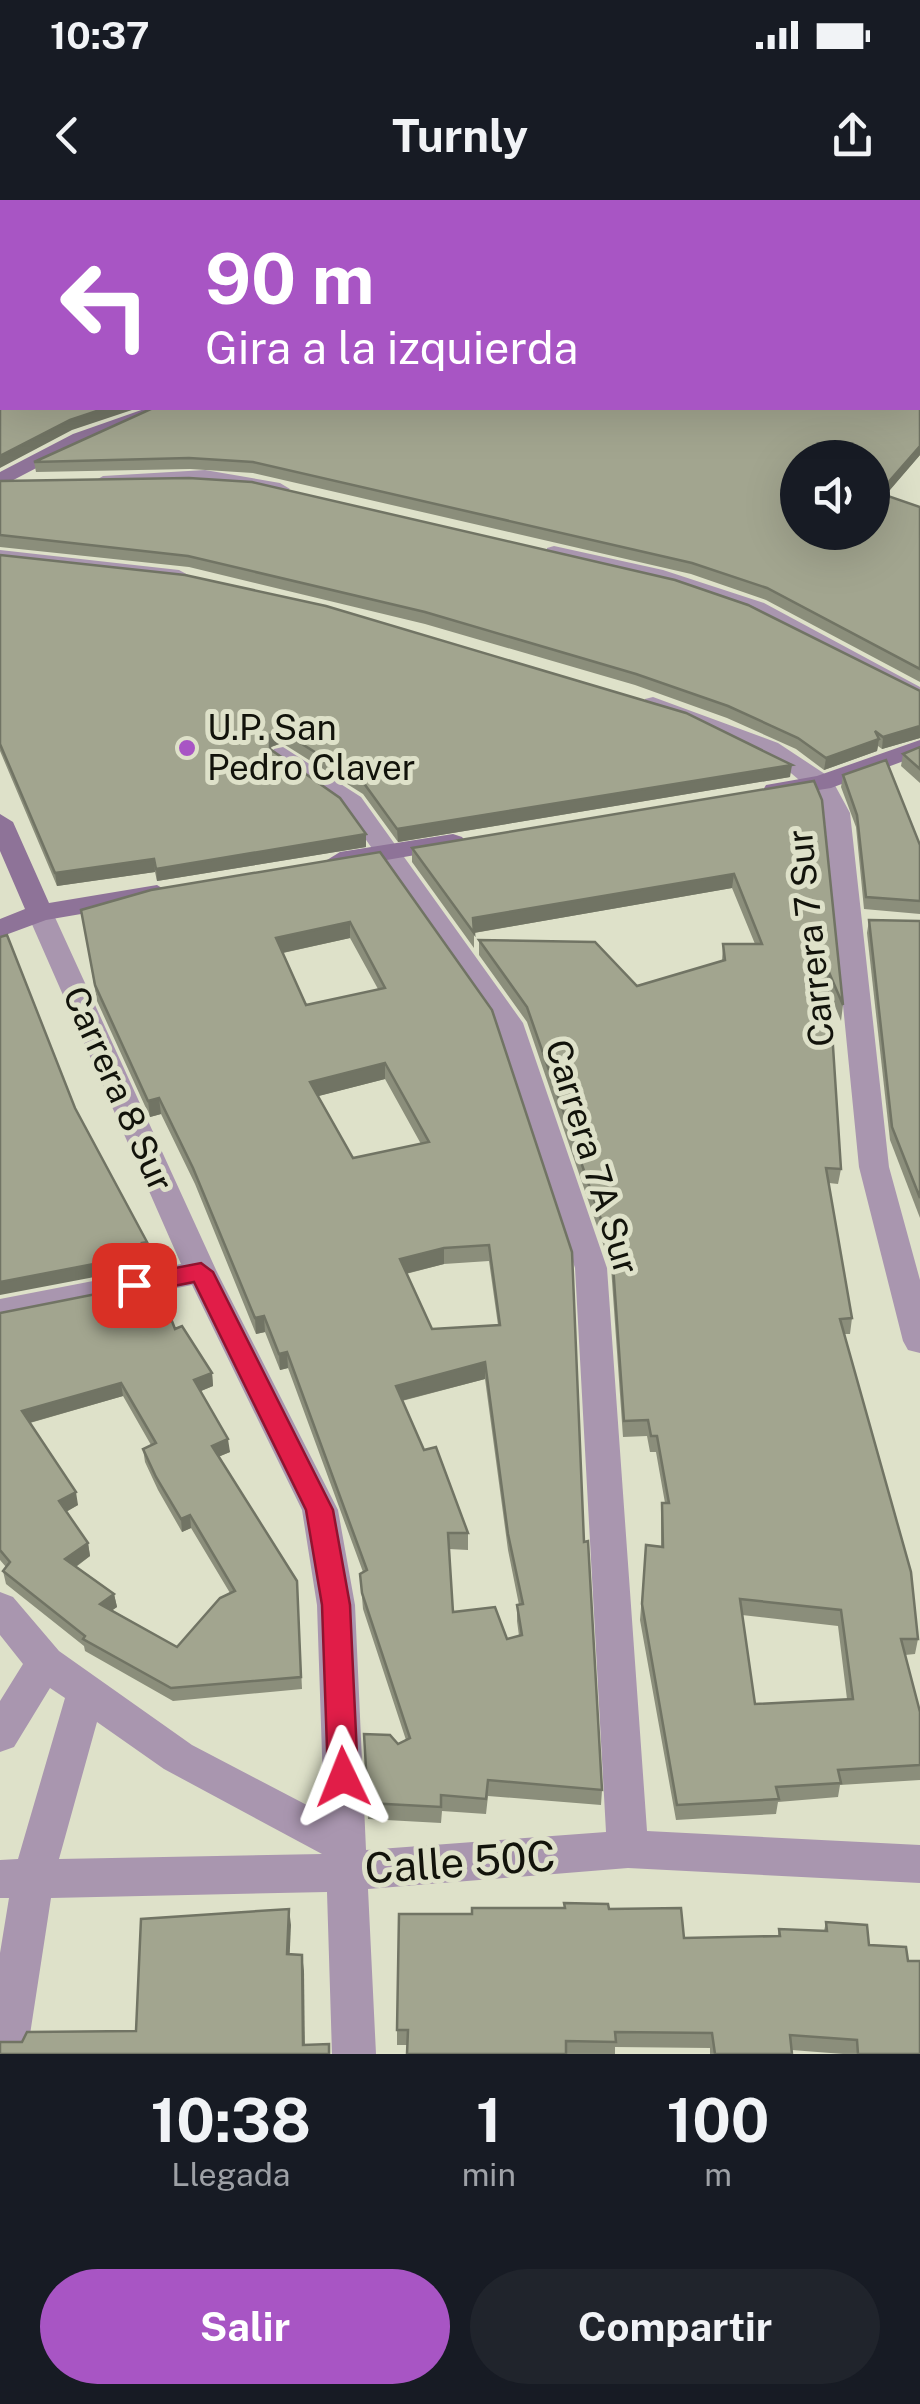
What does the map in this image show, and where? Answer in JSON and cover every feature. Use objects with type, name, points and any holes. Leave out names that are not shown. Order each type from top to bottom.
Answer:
[{"type":"street","points":[[0,482],[35,458],[97,430],[160,410]]},
{"type":"street","points":[[79,484],[205,476],[308,496]]},
{"type":"street","points":[[0,482],[35,486]]},
{"type":"street","points":[[530,547],[669,579],[756,608],[920,696]]},
{"type":"street","points":[[0,556],[116,567],[205,581]]},
{"type":"street","name":"Carrera 7 Sur","points":[[638,700],[730,730],[770,748],[822,783],[837,813],[874,1168],[920,1341]]},
{"type":"street","points":[[743,795],[822,783],[920,748]]},
{"type":"street","name":"Carrera 7A Sur","points":[[283,754],[352,802],[509,1023],[591,1268],[628,1849]]},
{"type":"street","name":"Carrera 8 Sur","points":[[0,822],[201,1272],[320,1510],[336,1605],[354,2054]]},
{"type":"street","points":[[312,865],[488,836]]},
{"type":"street","points":[[0,930],[40,914],[176,889]]},
{"type":"street","points":[[848,921],[884,922]]},
{"type":"street","points":[[0,1312],[201,1272]]},
{"type":"street","points":[[0,1608],[45,1663],[178,1757],[347,1858]]},
{"type":"street","points":[[0,1735],[45,1663]]},
{"type":"street","points":[[5,2054],[17,1877],[86,1692]]},
{"type":"street","name":"Calle 50C","points":[[17,1877],[299,1875],[347,1858],[628,1849],[920,1864]]},
{"type":"building","points":[[0,410],[100,410],[70,420],[0,456]]},
{"type":"building","points":[[149,410],[920,410],[920,446],[890,480],[890,440],[780,440],[780,550],[890,550],[890,497],[920,507],[920,669],[767,588],[692,563],[253,462],[189,458],[34,462]]},
{"type":"building","points":[[189,478],[252,482],[675,580],[748,605],[920,691],[920,726],[883,737],[875,731],[879,739],[826,758],[798,738],[728,706],[636,674],[425,612],[188,556],[0,535],[0,481]]},
{"type":"building","points":[[0,555],[185,575],[326,606],[686,713],[792,765],[397,829],[363,782],[281,731],[270,735],[270,749],[340,798],[366,834],[156,869],[154,859],[55,873],[0,744]]},
{"type":"building","points":[[920,747],[920,769],[903,754]]},
{"type":"building","points":[[886,760],[920,845],[920,901],[866,897],[857,815],[843,775]]},
{"type":"building","points":[[814,781],[822,800],[843,1005],[828,970],[841,1169],[826,1168],[852,1318],[840,1319],[911,1572],[918,1639],[901,1639],[920,1712],[920,1765],[838,1770],[841,1783],[776,1787],[779,1799],[677,1805],[642,1604],[646,1545],[663,1547],[662,1503],[669,1503],[657,1436],[651,1436],[648,1420],[624,1421],[612,1251],[527,1007],[479,940],[595,942],[637,986],[725,960],[723,944],[762,944],[734,874],[473,918],[474,933],[412,848]],"holes":[[[740,1599],[841,1610],[853,1699],[755,1704]]]},
{"type":"building","points":[[380,852],[492,1010],[572,1252],[584,1542],[588,1541],[602,1790],[488,1780],[486,1799],[441,1795],[441,1807],[368,1803],[364,1734],[390,1735],[398,1744],[410,1738],[362,1593],[360,1574],[367,1570],[287,1352],[279,1354],[264,1316],[255,1318],[193,1168],[159,1098],[148,1101],[95,985],[81,910],[151,890]],"holes":[[[350,922],[385,988],[306,1005],[276,938]],[[385,1063],[429,1142],[353,1158],[310,1082]],[[489,1245],[500,1325],[432,1329],[400,1259],[444,1248]],[[485,1362],[508,1534],[523,1604],[517,1605],[522,1635],[507,1639],[495,1607],[453,1612],[448,1533],[468,1533],[436,1447],[424,1450],[396,1386]]]},
{"type":"building","points":[[869,920],[920,921],[920,1198],[892,1127]]},
{"type":"building","points":[[7,935],[75,1108],[147,1242],[142,1243],[146,1254],[0,1282],[0,937]]},
{"type":"building","points":[[157,1282],[175,1329],[182,1326],[212,1373],[194,1380],[228,1439],[212,1446],[297,1581],[301,1677],[171,1688],[83,1639],[85,1636],[3,1571],[10,1562],[0,1550],[0,1313]],"holes":[[[121,1383],[156,1443],[143,1449],[156,1477],[181,1519],[190,1515],[235,1591],[220,1598],[177,1647],[100,1604],[114,1594],[65,1559],[88,1543],[59,1501],[76,1492],[22,1411]]]},
{"type":"building","points":[[564,1903],[608,1904],[609,1909],[681,1908],[684,1938],[780,1936],[779,1929],[827,1931],[826,1922],[867,1925],[869,1945],[906,1947],[908,1961],[920,1961],[920,2054],[858,2054],[857,2040],[790,2035],[792,2054],[715,2054],[712,2033],[615,2032],[616,2042],[566,2041],[566,2054],[407,2054],[408,2030],[397,2030],[399,1914],[472,1914],[472,1908],[565,1908]]},
{"type":"building","points":[[289,1909],[287,1954],[302,1955],[303,2045],[329,2044],[329,2054],[0,2054],[0,2042],[22,2042],[27,2032],[136,2031],[141,1919]]},
{"type":"place","name":"U.P. San Pedro Claver","points":[[187,748]]},
{"type":"route","points":[[134,1285],[201,1272],[320,1510],[336,1605],[343,1777]]}]
